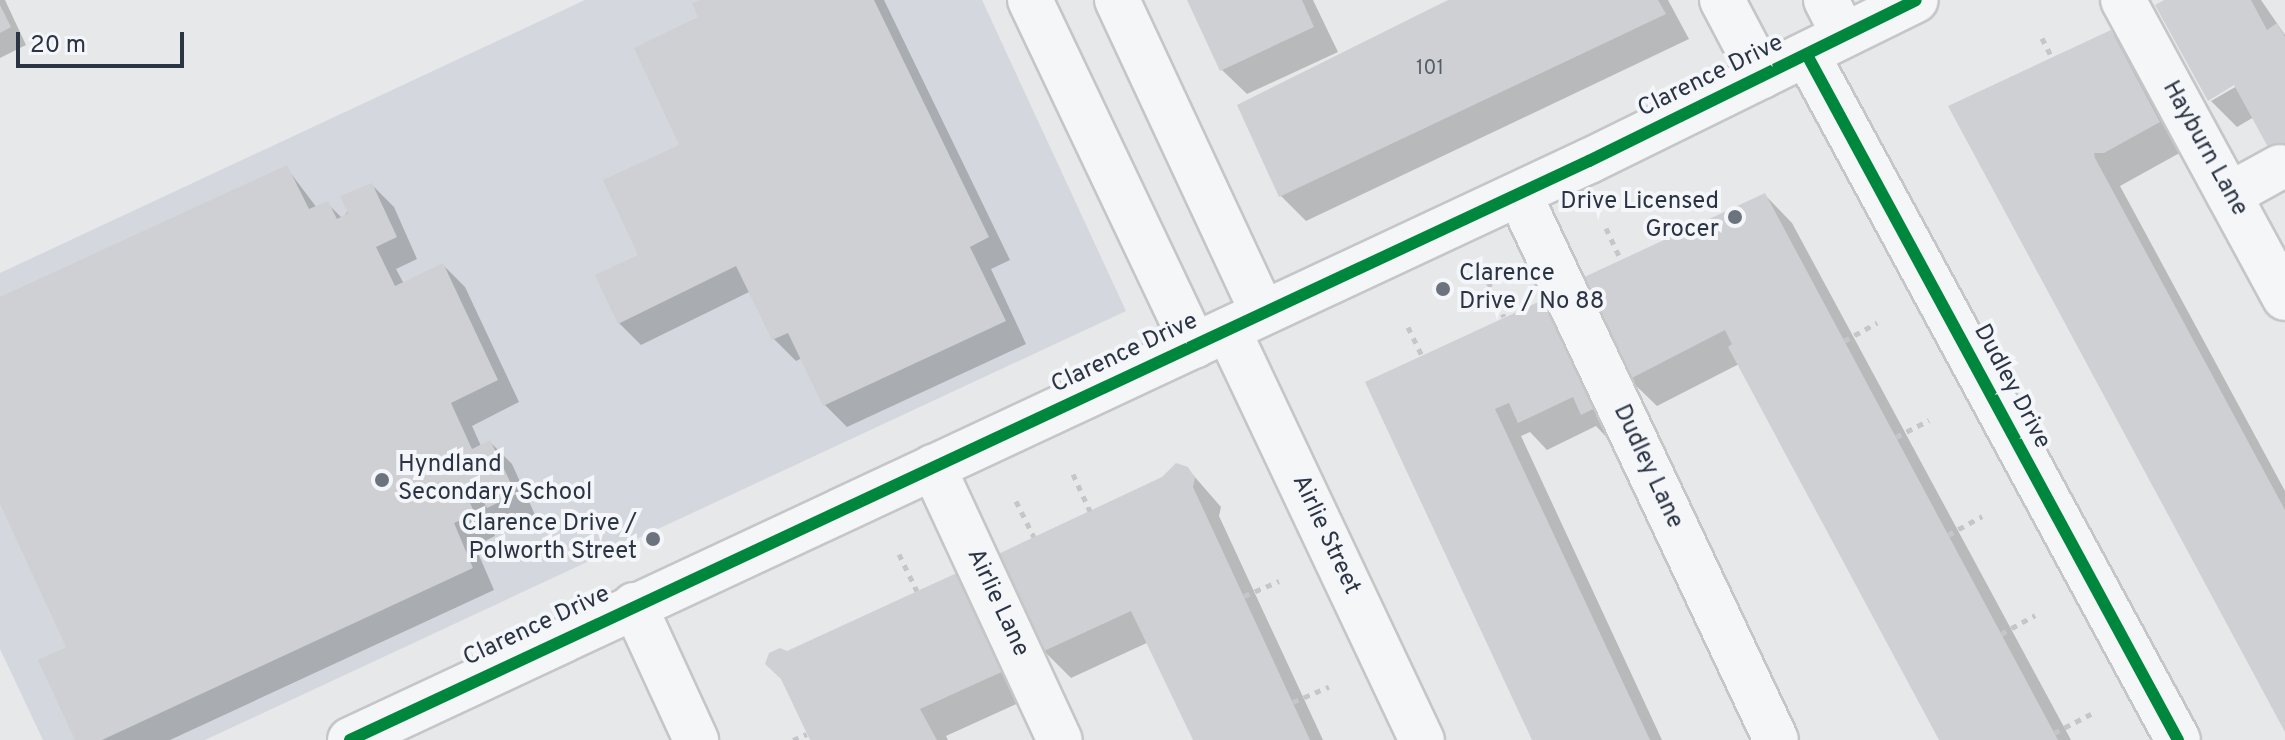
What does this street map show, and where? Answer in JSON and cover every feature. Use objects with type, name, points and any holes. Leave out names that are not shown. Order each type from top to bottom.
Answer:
[{"type":"street","name":"Airlie Street","points":[[1030,0],[1228,330],[1422,740]]},
{"type":"street","name":"Airlie Street","points":[[1117,0],[1228,330]]},
{"type":"street","points":[[1722,0],[1762,76]]},
{"type":"street","name":"Clarence Drive","points":[[350,740],[1519,194],[1807,55],[1835,17],[1916,0]]},
{"type":"street","name":"Hayburn Lane","points":[[2123,0],[2285,298]]},
{"type":"street","name":"Dudley Drive","points":[[1807,55],[2178,740]]},
{"type":"street","points":[[2229,195],[2280,167]]},
{"type":"street","name":"Dudley Lane","points":[[1519,194],[1776,740]]},
{"type":"street","name":"Airlie Lane","points":[[933,467],[1060,740]]},
{"type":"street","points":[[634,605],[696,740]]},
{"type":"path","points":[[2042,38],[2052,58]]},
{"type":"path","points":[[1606,228],[1621,260]]},
{"type":"path","points":[[1488,281],[1504,317]]},
{"type":"path","points":[[1844,341],[1877,323]]},
{"type":"path","points":[[1408,327],[1422,356]]},
{"type":"path","points":[[1896,437],[1929,420]]},
{"type":"path","points":[[1073,474],[1090,511]]},
{"type":"path","points":[[1016,501],[1034,537]]},
{"type":"path","points":[[1948,535],[1982,516]]},
{"type":"path","points":[[899,554],[917,591]]},
{"type":"path","points":[[1244,596],[1279,581]]},
{"type":"path","points":[[2001,634],[2035,615]]},
{"type":"path","points":[[1293,702],[1329,687]]},
{"type":"path","points":[[2054,733],[2091,714]]},
{"type":"path","points":[[793,740],[807,734]]},
{"type":"shaded area","name":"Hyndland Secondary School","points":[[585,0],[982,0],[1126,311],[205,740],[43,740],[0,649],[0,273]]},
{"type":"building","points":[[700,0],[874,0],[989,237],[970,247],[1006,321],[823,406],[788,333],[772,340],[736,266],[618,324],[595,275],[638,255],[603,180],[679,145],[634,48],[698,17],[692,3]]},
{"type":"building","points":[[1187,0],[1302,0],[1314,27],[1220,71]]},
{"type":"building","points":[[1448,0],[1658,0],[1666,14],[1279,197],[1237,105]]},
{"type":"building","points":[[2164,0],[2251,0],[2267,30],[2277,23],[2285,37],[2285,152],[2274,158],[2234,85],[2208,101],[2155,5]]},
{"type":"building","points":[[0,5],[11,27],[0,33]]},
{"type":"building","points":[[2111,30],[2160,122],[2104,153],[2094,153],[2095,158],[2285,510],[2285,732],[1948,106]]},
{"type":"building","points":[[287,165],[309,209],[328,201],[337,219],[348,213],[340,196],[372,183],[397,237],[376,247],[395,286],[443,263],[498,380],[451,403],[472,449],[490,440],[516,494],[487,508],[477,491],[467,496],[475,514],[454,523],[473,568],[102,740],[75,740],[38,660],[66,647],[0,504],[0,297]]},
{"type":"building","points":[[1765,193],[2058,740],[1939,740],[1728,347],[1732,344],[1725,330],[1628,380],[1580,279]]},
{"type":"building","points":[[1547,298],[1597,407],[1581,415],[1573,397],[1518,423],[1509,403],[1495,409],[1650,740],[1532,740],[1365,382]]},
{"type":"building","points":[[1176,463],[1188,467],[1195,478],[1193,487],[1310,740],[1193,740],[1131,611],[1042,652],[996,555],[1162,477]]},
{"type":"building","points":[[959,572],[1006,670],[920,709],[937,740],[810,740],[781,679],[765,664],[769,653],[780,648],[787,651]]},
{"type":"cycle path","points":[[350,740],[1589,161],[1916,0]]},
{"type":"cycle path","points":[[1807,55],[2178,740]]},
{"type":"place","name":"Drive Licensed Grocer","points":[[1735,217]]},
{"type":"place","name":"Clarence Drive / No 88","points":[[1443,289]]},
{"type":"place","name":"Hyndland Secondary School","points":[[382,480]]},
{"type":"place","name":"Clarence Drive / Polworth Street","points":[[653,539]]}]
